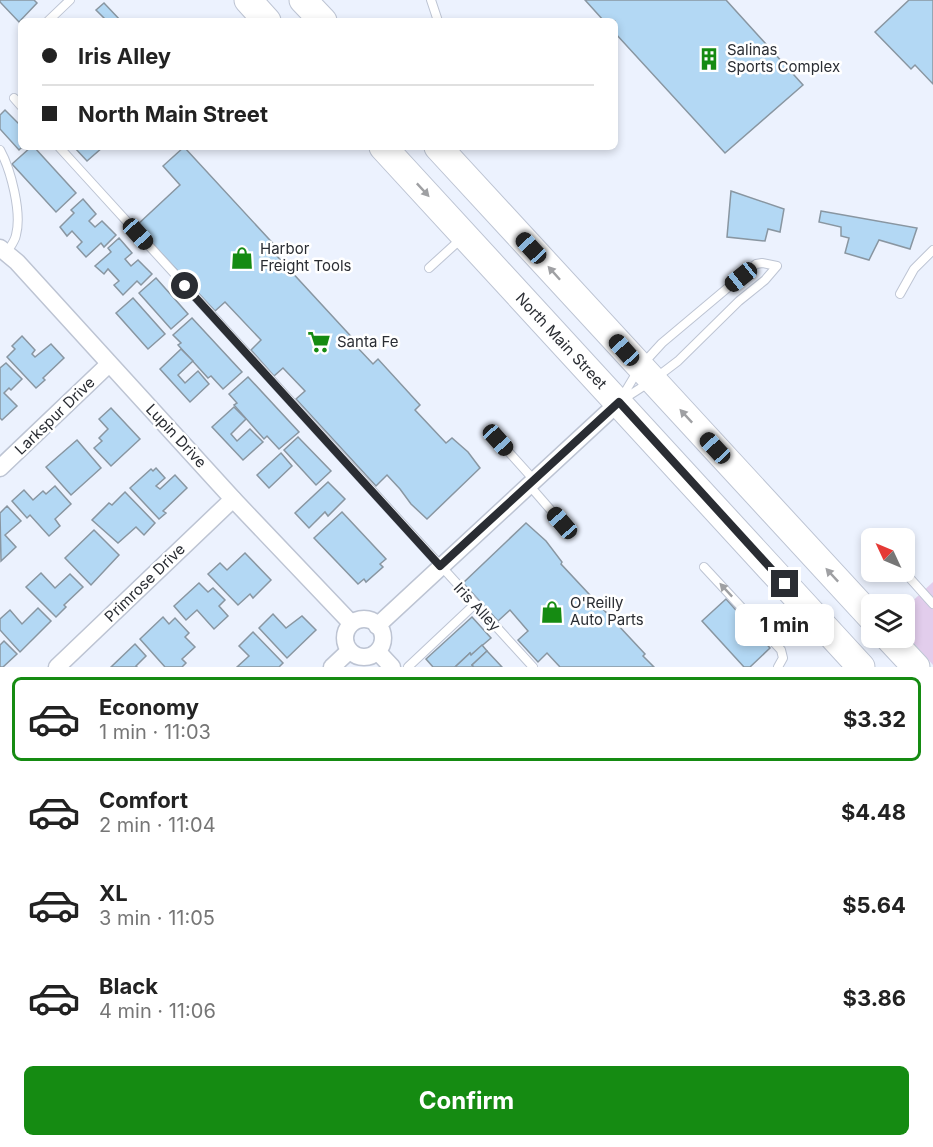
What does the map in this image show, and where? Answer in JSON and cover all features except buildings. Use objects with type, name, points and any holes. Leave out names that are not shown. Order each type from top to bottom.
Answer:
[{"type":"main road","points":[[303,0],[320,18]]},
{"type":"main road","name":"North Main Street","points":[[386,150],[861,667]]},
{"type":"main road","points":[[441,150],[861,606]]},
{"type":"main road","points":[[898,648],[916,667]]},
{"type":"street","name":"Lupin Drive","points":[[3,250],[351,623]]},
{"type":"street","name":"Larkspur Drive","points":[[0,468],[109,364]]},
{"type":"street","points":[[377,626],[619,402]]},
{"type":"street","name":"Primrose Drive","points":[[57,667],[233,499]]},
{"type":"street","points":[[364,618],[377,626],[383,637],[383,643],[378,652],[370,658],[365,658],[350,651],[344,639],[351,623],[364,618]]},
{"type":"street","points":[[332,667],[350,651]]},
{"type":"street","points":[[378,652],[392,667]]},
{"type":"lane","points":[[51,18],[70,0]]},
{"type":"lane","points":[[431,0],[437,18]]},
{"type":"lane","points":[[14,98],[18,103]]},
{"type":"lane","points":[[0,150],[5,159],[16,202],[16,236],[3,250]]},
{"type":"lane","name":"Iris Alley","points":[[62,150],[533,667]]},
{"type":"lane","points":[[429,268],[464,236]]},
{"type":"lane","points":[[900,294],[914,269],[933,250]]},
{"type":"lane","points":[[619,402],[646,374],[662,343],[756,264],[777,266],[678,361],[646,374],[619,402]]},
{"type":"lane","points":[[725,290],[739,301]]},
{"type":"lane","points":[[498,440],[562,523]]},
{"type":"lane","points":[[704,567],[781,651],[783,658],[778,667]]},
{"type":"lane","points":[[913,582],[933,604]]},
{"type":"lane","points":[[408,667],[475,604]]},
{"type":"shaded area","points":[[933,582],[933,665],[915,644],[915,599]]},
{"type":"place","name":"Salinas Sports Complex","points":[[709,59]]},
{"type":"place","name":"Harbor Freight Tools","points":[[242,258]]},
{"type":"place","name":"Santa Fe","points":[[319,342]]},
{"type":"place","name":"O'Reilly Auto Parts","points":[[552,612]]},
{"type":"route","points":[[185,286],[440,566],[619,402],[785,584]]}]
